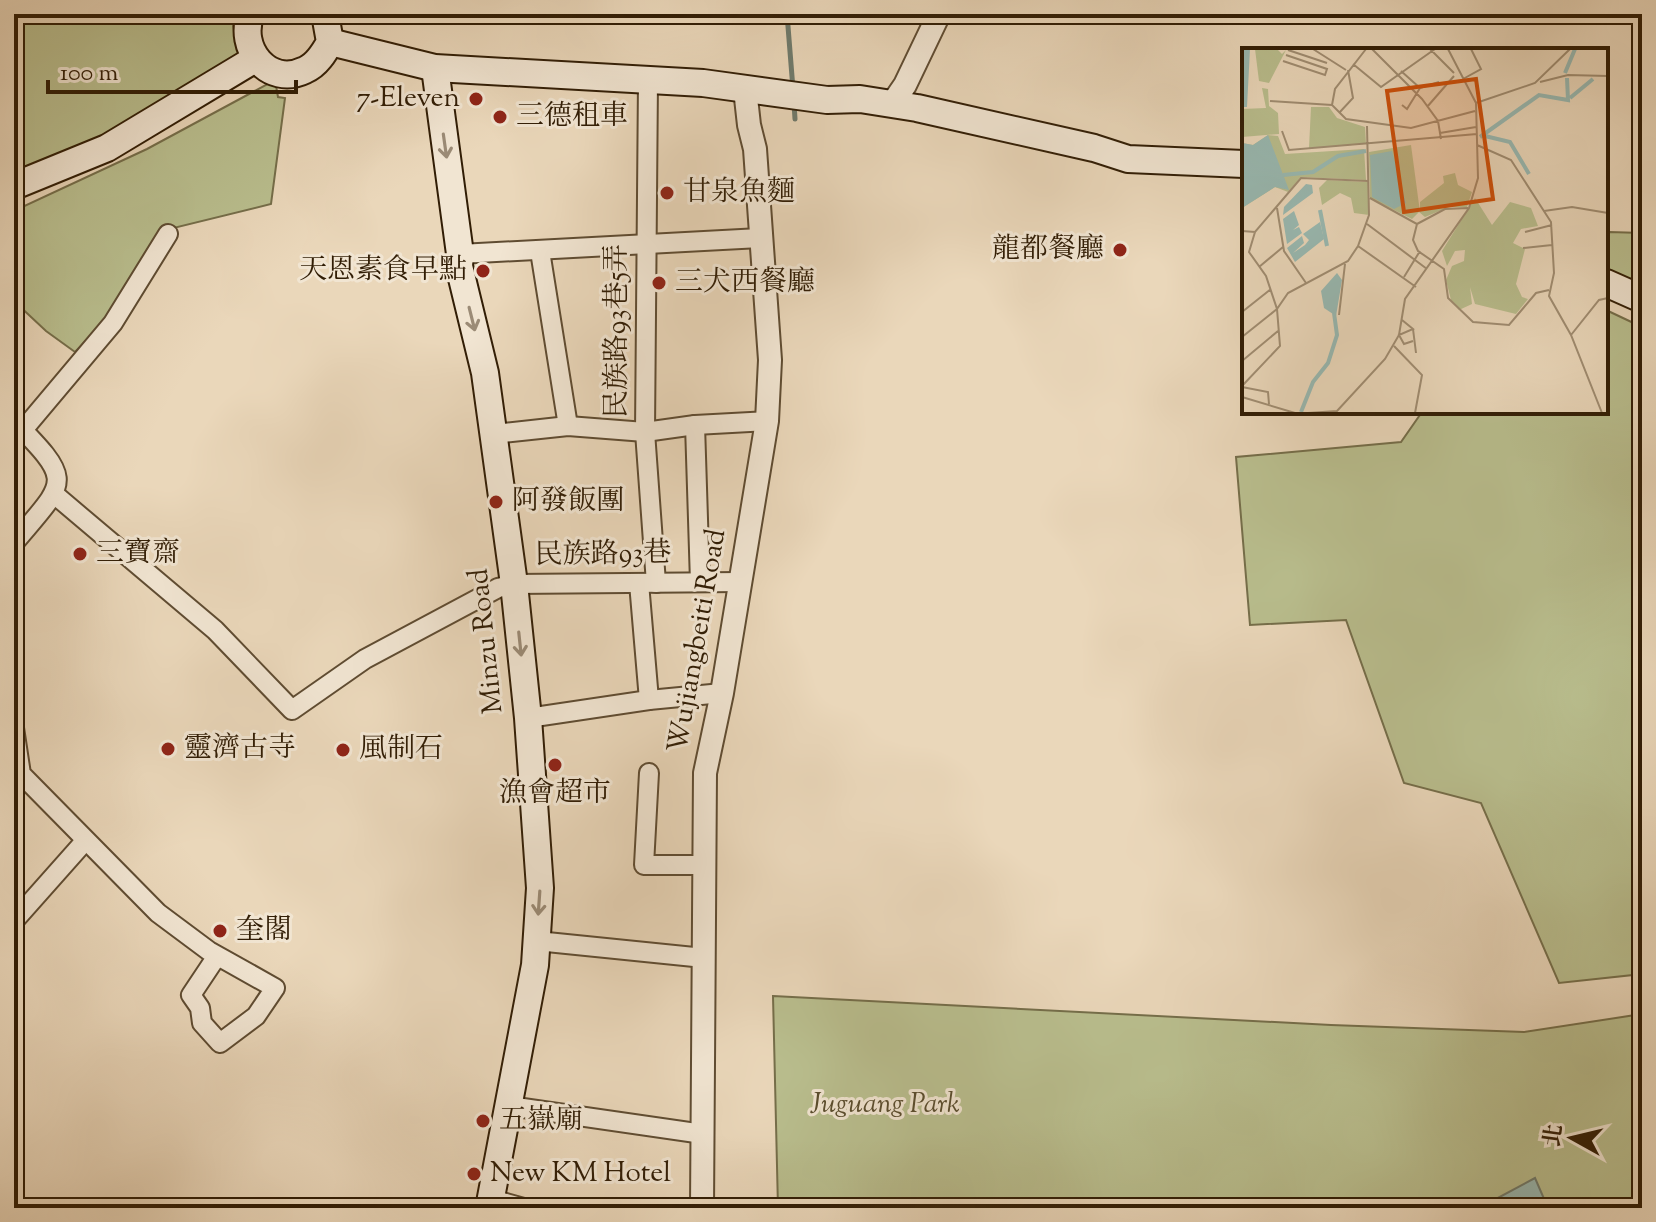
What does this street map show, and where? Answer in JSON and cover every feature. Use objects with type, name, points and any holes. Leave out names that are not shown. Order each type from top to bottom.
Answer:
[{"type":"main road","points":[[251,14],[246,35],[255,59],[265,68],[292,74],[317,62],[330,42],[325,14]]},
{"type":"main road","points":[[330,42],[435,68],[648,80],[827,100],[860,99],[1094,148],[1128,159],[1242,164]]},
{"type":"main road","points":[[14,186],[107,148],[255,59]]},
{"type":"main road","name":"Minzu Road","points":[[435,68],[460,254],[459,266],[485,373],[494,434],[506,586],[528,718],[540,888],[535,965],[490,1204]]},
{"type":"main road","points":[[1608,284],[1642,299]]},
{"type":"street","points":[[892,104],[905,85],[939,14]]},
{"type":"street","name":"民族路93巷5弄","points":[[648,80],[645,432],[649,700]]},
{"type":"street","name":"Wujiangbeiti Road","points":[[702,1208],[705,773],[722,693],[767,421],[770,360],[755,149],[749,125],[756,90]]},
{"type":"street","points":[[18,535],[54,494],[59,483],[54,464],[19,425],[113,323],[168,234]]},
{"type":"street","points":[[460,254],[760,238]]},
{"type":"street","points":[[540,251],[568,426]]},
{"type":"street","points":[[494,434],[568,426],[645,432],[695,425],[767,421]]},
{"type":"street","points":[[695,425],[700,582]]},
{"type":"street","points":[[54,494],[225,639],[292,710],[365,659],[506,586]]},
{"type":"street","name":"民族路93巷","points":[[506,586],[741,582]]},
{"type":"street","points":[[528,718],[722,693]]},
{"type":"street","points":[[14,728],[17,778],[158,913],[217,956],[275,988],[256,1016],[220,1043],[202,1023],[200,1008],[191,995],[217,956]]},
{"type":"street","points":[[649,773],[644,865],[705,865]]},
{"type":"street","points":[[14,921],[85,841]]},
{"type":"street","points":[[537,941],[704,958]]},
{"type":"street","points":[[509,1106],[703,1134]]},
{"type":"street","points":[[490,1204],[524,1208]]},
{"type":"green space","points":[[14,14],[242,14],[233,26],[239,55],[101,143],[14,178]]},
{"type":"green space","points":[[275,80],[278,97],[285,98],[271,204],[165,230],[130,295],[75,352],[46,331],[14,301],[14,216],[20,208],[147,149]]},
{"type":"green space","points":[[1608,232],[1642,233],[1642,286],[1608,272]]},
{"type":"green space","points":[[1608,311],[1642,327],[1642,974],[1559,983],[1481,803],[1404,783],[1346,620],[1250,625],[1236,457],[1401,442],[1421,414],[1608,414]]},
{"type":"green space","name":"Juguang Park","points":[[773,996],[1524,1032],[1642,1014],[1642,1208],[778,1208]]},
{"type":"water","points":[[1535,1178],[1548,1208],[1479,1208]]},
{"type":"waterway","points":[[787,14],[793,89]]},
{"type":"waterway","points":[[794,103],[795,119]]},
{"type":"place","name":"7-Eleven","points":[[476,99]]},
{"type":"place","name":"三德租車","points":[[500,117]]},
{"type":"place","name":"甘泉魚麵","points":[[667,193]]},
{"type":"place","name":"龍都餐廳","points":[[1120,250]]},
{"type":"place","name":"天恩素食早點","points":[[483,271]]},
{"type":"place","name":"三犬西餐廳","points":[[659,283]]},
{"type":"place","name":"阿發飯團","points":[[496,502]]},
{"type":"place","name":"三寶齋","points":[[80,554]]},
{"type":"place","name":"靈濟古寺","points":[[168,749]]},
{"type":"place","name":"風制石","points":[[343,750]]},
{"type":"place","name":"漁會超市","points":[[555,765]]},
{"type":"place","name":"奎閣","points":[[220,931]]},
{"type":"place","name":"五嶽廟","points":[[483,1121]]},
{"type":"place","name":"New KM Hotel","points":[[474,1174]]}]
